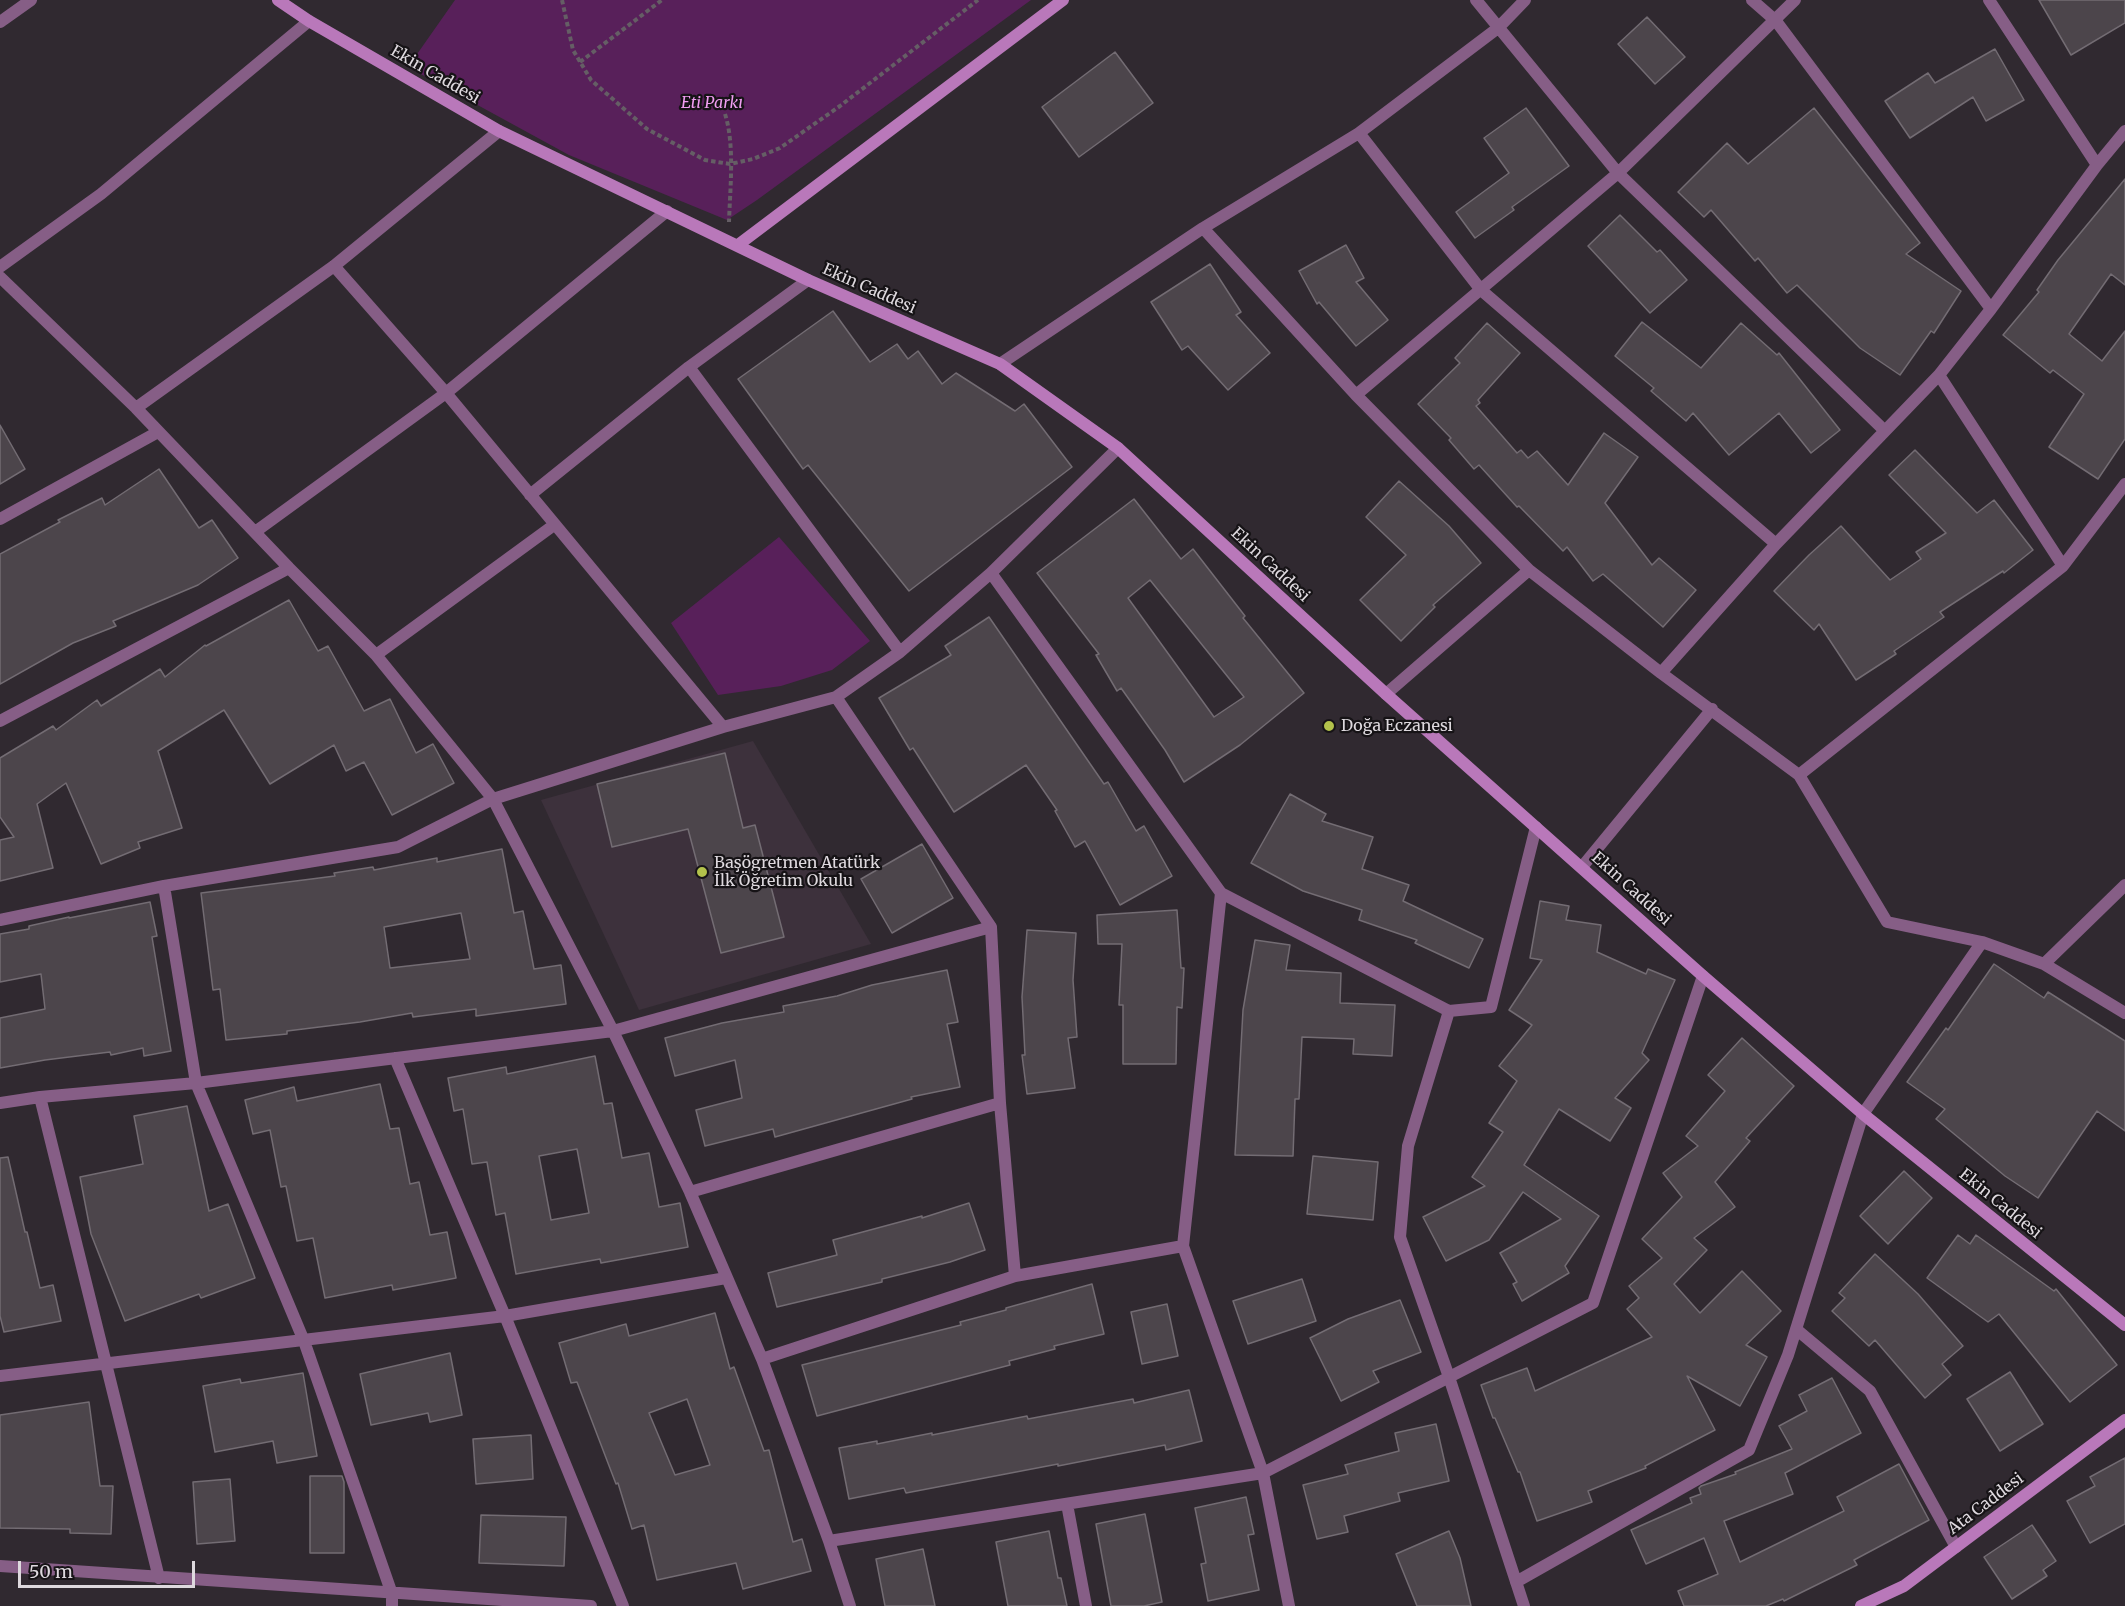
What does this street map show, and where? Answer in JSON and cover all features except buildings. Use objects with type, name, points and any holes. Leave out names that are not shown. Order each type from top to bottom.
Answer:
[{"type":"street","points":[[0,22],[31,0]]},
{"type":"street","name":"Ekin Caddesi","points":[[278,0],[309,21],[499,131],[808,280],[1000,364],[1118,448],[1386,694],[1703,976],[1863,1114],[2125,1325]]},
{"type":"street","points":[[733,243],[1063,0]]},
{"type":"street","points":[[1476,0],[1618,173],[1885,431]]},
{"type":"street","points":[[1000,364],[1203,228],[1359,133],[1498,28],[1526,0]]},
{"type":"street","points":[[1752,0],[1776,21],[1991,309]]},
{"type":"street","points":[[1356,395],[1618,173],[1795,0]]},
{"type":"street","points":[[1989,0],[2097,165]]},
{"type":"street","points":[[0,267],[101,194],[309,21]]},
{"type":"street","points":[[136,408],[334,266],[499,131]]},
{"type":"street","points":[[1661,673],[1776,544],[1938,375],[1991,309],[2097,165],[2125,131]]},
{"type":"street","points":[[1359,133],[1481,290],[1776,544]]},
{"type":"street","points":[[255,532],[446,393],[667,212]]},
{"type":"street","points":[[1203,228],[1356,395],[1529,570],[1661,673],[1799,775],[1887,922],[1982,942],[2044,964],[2125,1013]]},
{"type":"street","points":[[334,266],[446,393],[723,727]]},
{"type":"street","points":[[0,278],[136,408],[376,655],[493,799],[613,1031],[690,1192],[762,1359],[829,1541],[850,1606]]},
{"type":"street","points":[[530,495],[689,368],[808,280]]},
{"type":"street","points":[[689,368],[900,652]]},
{"type":"street","points":[[1938,375],[2063,566]]},
{"type":"street","points":[[0,519],[158,432]]},
{"type":"street","points":[[0,920],[164,886],[398,847],[493,799],[723,727],[836,697],[900,652],[991,573],[1118,448]]},
{"type":"street","points":[[1799,775],[2063,566],[2125,484]]},
{"type":"street","points":[[376,655],[554,525]]},
{"type":"street","points":[[0,720],[289,568]]},
{"type":"street","points":[[1386,694],[1529,570]]},
{"type":"street","points":[[991,573],[1221,893],[1449,1011],[1491,1007],[1536,827]]},
{"type":"street","points":[[836,697],[991,927],[1000,1103],[1015,1276]]},
{"type":"street","points":[[1582,867],[1712,709]]},
{"type":"street","points":[[2044,964],[2125,885]]},
{"type":"street","points":[[164,886],[196,1083],[304,1341],[392,1600]]},
{"type":"street","points":[[1221,893],[1183,1246],[1263,1473],[1289,1606]]},
{"type":"street","points":[[0,1103],[40,1097],[196,1083],[613,1031],[991,927]]},
{"type":"street","points":[[1516,1582],[1749,1450],[1788,1355],[1863,1114],[1982,942]]},
{"type":"street","points":[[829,1541],[1263,1473],[1593,1303],[1703,976]]},
{"type":"street","points":[[1449,1011],[1408,1146],[1400,1237],[1449,1377],[1524,1606]]},
{"type":"street","points":[[395,1058],[505,1316],[623,1606]]},
{"type":"street","points":[[40,1097],[159,1578]]},
{"type":"street","points":[[690,1192],[1000,1103]]},
{"type":"street","points":[[762,1359],[1015,1276],[1183,1246]]},
{"type":"street","points":[[0,1376],[505,1316],[726,1278]]},
{"type":"street","points":[[1796,1329],[1870,1391],[1956,1547]]},
{"type":"street","name":"Ata Caddesi","points":[[1861,1606],[1904,1586],[2125,1420]]},
{"type":"street","points":[[1067,1504],[1086,1606]]},
{"type":"street","points":[[0,1566],[392,1600],[591,1606]]},
{"type":"path","points":[[562,0],[573,50],[591,80],[647,129],[705,160],[730,164],[753,159],[780,148],[840,106],[978,0]]},
{"type":"path","points":[[580,62],[662,0]]},
{"type":"path","points":[[725,114],[728,123],[733,243]]},
{"type":"shaded area","name":"Başögretmen Atatürk İlk Öğretim Okulu","points":[[753,741],[871,944],[639,1010],[541,800]]},
{"type":"green space","name":"Eti Parkı","points":[[455,0],[1031,0],[727,220],[569,155],[408,67]]},
{"type":"green space","points":[[779,537],[870,641],[832,670],[781,686],[718,695],[671,623]]},
{"type":"place","name":"Doğa Eczanesi","points":[[1329,726]]},
{"type":"place","name":"Başögretmen Atatürk İlk Öğretim Okulu","points":[[702,872]]}]
